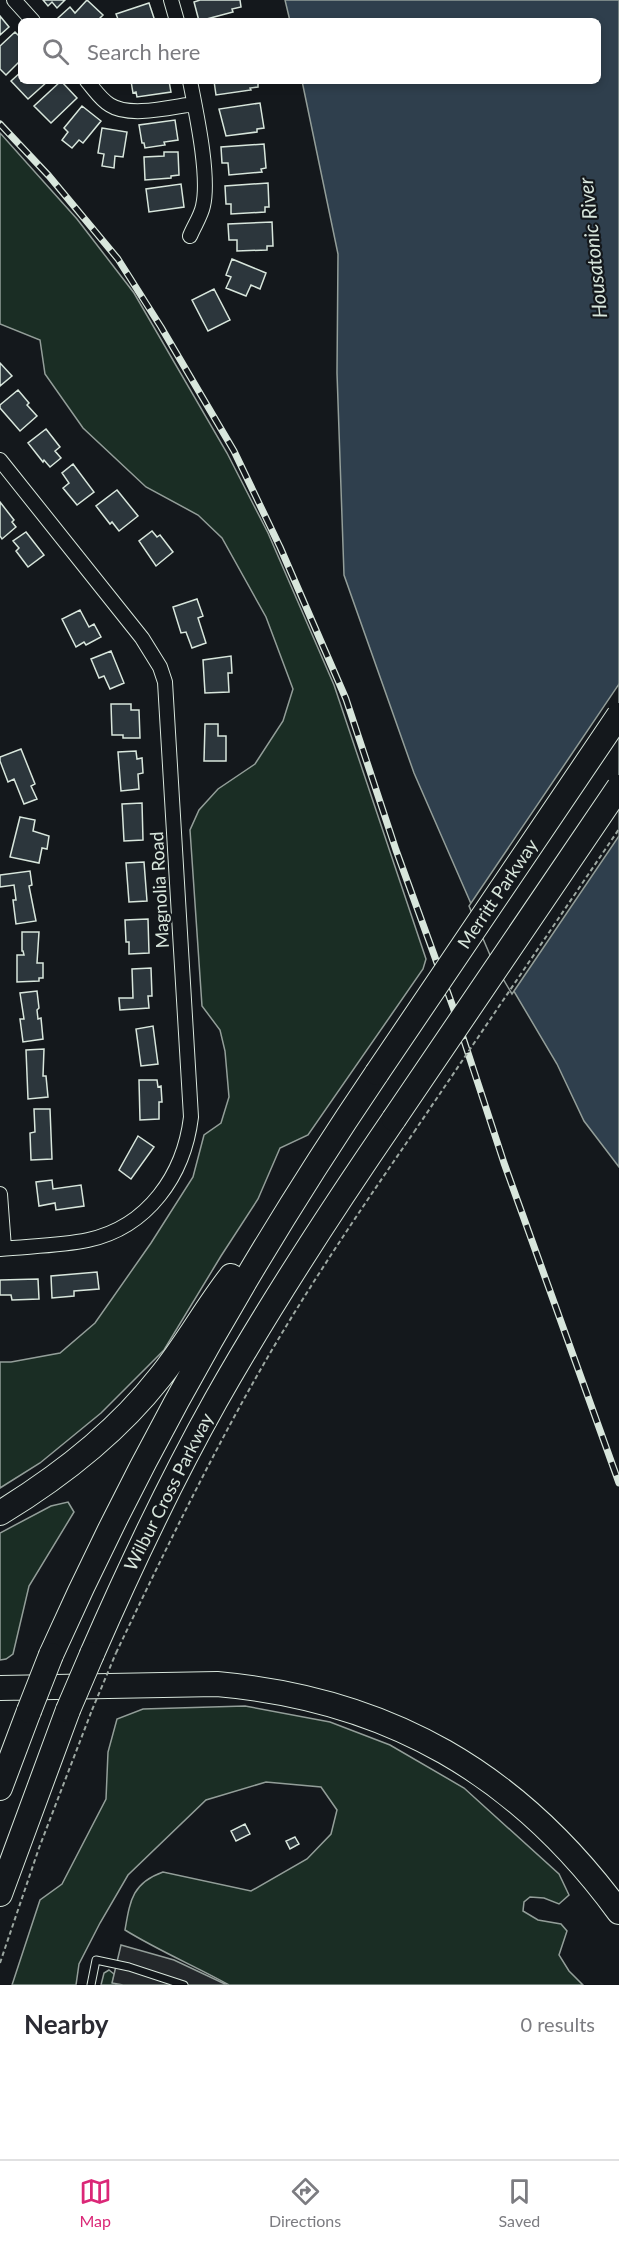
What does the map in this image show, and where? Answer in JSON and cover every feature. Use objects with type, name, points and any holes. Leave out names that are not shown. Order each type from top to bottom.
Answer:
[{"type":"highway","name":"Merritt Parkway","points":[[376,1073],[619,715]]},
{"type":"highway","points":[[404,1126],[619,787]]},
{"type":"highway","name":"Wilbur Cross Parkway","points":[[0,1788],[51,1655],[115,1517],[161,1426],[211,1337],[313,1169],[376,1073]]},
{"type":"highway","name":"Wilbur Cross Parkway","points":[[0,1894],[80,1710],[92,1654],[147,1532],[215,1402],[293,1271],[404,1126]]},
{"type":"highway","points":[[0,1513],[76,1460],[141,1399],[313,1169]]},
{"type":"highway","points":[[0,1674],[218,1669],[248,1671],[303,1680],[358,1696],[439,1730],[509,1776],[573,1832],[619,1886]]},
{"type":"highway","points":[[0,1688],[218,1684],[299,1696],[352,1711],[407,1732],[456,1757],[500,1787],[542,1822],[562,1843],[619,1912]]},
{"type":"street","points":[[14,0],[30,18]]},
{"type":"street","points":[[171,0],[176,18]]},
{"type":"street","points":[[90,84],[106,103],[120,110],[135,111],[194,104]]},
{"type":"street","points":[[190,236],[203,209],[205,195],[200,138],[191,84]]},
{"type":"street","name":"Magnolia Road","points":[[0,460],[142,638],[160,667],[165,682],[191,1117],[185,1151],[177,1170],[158,1197],[134,1221],[119,1229],[86,1240],[2,1248]]},
{"type":"street","points":[[0,1194],[2,1248]]},
{"type":"lane","points":[[91,1985],[96,1960],[129,1967],[184,1985]]},
{"type":"path","points":[[0,1963],[39,1848],[80,1710],[116,1653],[181,1516],[255,1380],[317,1278],[404,1126],[619,829]]},
{"type":"green space","points":[[0,133],[77,219],[134,293],[227,453],[268,533],[334,685],[426,959],[423,969],[308,1135],[280,1148],[258,1199],[164,1350],[101,1413],[40,1463],[0,1488],[0,1362],[60,1353],[95,1323],[151,1243],[193,1177],[204,1135],[221,1123],[229,1097],[225,1051],[220,1030],[202,1006],[190,830],[199,810],[218,789],[255,764],[283,721],[293,689],[266,617],[222,538],[198,515],[146,487],[83,428],[45,374],[40,340],[0,324]]},
{"type":"green space","points":[[68,1502],[74,1512],[29,1586],[13,1654],[0,1660],[0,1533],[51,1506]]},
{"type":"green space","points":[[245,1706],[330,1722],[390,1745],[464,1788],[559,1874],[569,1895],[559,1904],[544,1898],[530,1897],[524,1902],[523,1911],[538,1920],[561,1924],[567,1931],[559,1955],[569,1971],[583,1985],[229,1985],[125,1930],[134,1894],[153,1876],[163,1872],[251,1891],[307,1859],[331,1834],[337,1810],[321,1787],[266,1782],[206,1800],[128,1875],[79,1964],[76,1985],[12,1985],[40,1900],[62,1884],[106,1799],[108,1752],[117,1719],[143,1709]]},
{"type":"green space","points":[[109,1970],[114,1974],[113,1983],[123,1985],[101,1985],[104,1973]]},
{"type":"shaded area","points":[[121,1945],[174,1960],[227,1985],[123,1985],[112,1983]]},
{"type":"water","name":"Housatonic River","points":[[285,0],[619,0],[619,1167],[584,1121],[557,1064],[496,961],[414,773],[344,575],[337,373],[338,254],[303,84],[601,84],[601,18],[289,18]]},
{"type":"pier","points":[[619,684],[619,836],[512,994],[493,962],[469,906]]},
{"type":"building","points":[[43,0],[65,0],[57,8],[52,2],[48,6]]},
{"type":"building","points":[[87,0],[103,15],[100,18],[58,18],[70,7],[75,13]]},
{"type":"building","points":[[240,0],[241,7],[232,9],[233,12],[210,18],[198,18],[194,2]]},
{"type":"building","points":[[149,3],[154,18],[118,18],[116,14]]},
{"type":"building","points":[[0,16],[9,27],[0,35]]},
{"type":"building","points":[[15,32],[18,35],[18,63],[6,75],[0,69],[0,46]]},
{"type":"building","points":[[18,75],[18,84],[45,84],[28,99],[11,81]]},
{"type":"building","points":[[58,84],[64,84],[77,98],[51,123],[34,106]]},
{"type":"building","points":[[132,84],[170,84],[171,92],[137,97],[136,92],[133,93]]},
{"type":"building","points":[[214,84],[258,84],[258,87],[250,88],[251,90],[216,95]]},
{"type":"building","points":[[260,103],[264,128],[257,129],[257,132],[226,136],[219,109]]},
{"type":"building","points":[[82,106],[101,121],[83,143],[79,140],[72,148],[62,140],[68,132],[64,128]]},
{"type":"building","points":[[175,120],[178,140],[145,148],[139,125]]},
{"type":"building","points":[[102,128],[127,132],[123,157],[115,156],[114,168],[102,166],[104,154],[98,153]]},
{"type":"building","points":[[264,144],[266,168],[261,169],[262,172],[229,175],[228,163],[222,163],[221,147]]},
{"type":"building","points":[[164,152],[178,152],[179,175],[171,176],[171,178],[145,180],[144,157],[164,156]]},
{"type":"building","points":[[268,183],[269,207],[265,207],[265,212],[231,214],[231,204],[226,204],[225,186]]},
{"type":"building","points":[[181,184],[184,207],[149,212],[146,189]]},
{"type":"building","points":[[272,222],[273,246],[267,246],[267,250],[237,251],[237,240],[229,240],[228,224]]},
{"type":"building","points":[[232,259],[266,273],[260,289],[251,285],[246,296],[226,288],[231,277],[226,275]]},
{"type":"building","points":[[214,289],[230,320],[208,331],[192,300]]},
{"type":"building","points":[[0,363],[12,376],[0,386]]},
{"type":"building","points":[[18,390],[37,416],[20,431],[0,408],[0,405]]},
{"type":"building","points":[[46,429],[60,447],[55,451],[61,458],[50,467],[28,443]]},
{"type":"building","points":[[73,464],[94,492],[77,505],[63,488],[69,483],[62,473]]},
{"type":"building","points":[[117,490],[138,516],[119,531],[112,522],[110,524],[96,506]]},
{"type":"building","points":[[0,502],[14,520],[12,522],[16,527],[2,539],[0,536]]},
{"type":"building","points":[[152,531],[157,537],[160,535],[173,552],[156,566],[139,541]]},
{"type":"building","points":[[26,532],[44,555],[28,567],[16,551],[19,548],[13,541]]},
{"type":"building","points":[[197,599],[203,616],[198,618],[206,643],[192,648],[186,632],[181,633],[173,607]]},
{"type":"building","points":[[80,610],[89,627],[94,624],[101,637],[86,645],[84,642],[76,647],[62,619]]},
{"type":"building","points":[[111,651],[124,683],[110,689],[104,676],[99,678],[91,659]]},
{"type":"building","points":[[231,656],[232,673],[228,673],[229,692],[205,693],[203,660]]},
{"type":"building","points":[[111,704],[131,704],[131,710],[139,710],[140,738],[123,738],[123,735],[112,735]]},
{"type":"building","points":[[205,724],[218,724],[218,736],[226,736],[226,761],[204,761]]},
{"type":"building","points":[[21,749],[35,784],[31,786],[37,799],[24,804],[14,779],[8,782],[0,761],[0,757]]},
{"type":"building","points":[[136,751],[137,759],[142,758],[143,773],[138,774],[139,789],[121,791],[118,752]]},
{"type":"building","points":[[142,803],[143,840],[124,841],[122,804]]},
{"type":"building","points":[[20,817],[35,820],[33,831],[49,836],[47,849],[42,848],[39,863],[10,857]]},
{"type":"building","points":[[144,862],[147,901],[129,902],[126,863]]},
{"type":"building","points":[[30,871],[32,885],[29,886],[36,921],[16,924],[14,885],[0,887],[0,875]]},
{"type":"building","points":[[148,919],[149,953],[129,954],[125,920]]},
{"type":"building","points":[[22,932],[39,932],[37,963],[43,963],[43,978],[39,978],[39,981],[17,982],[17,955],[24,955]]},
{"type":"building","points":[[151,968],[152,996],[148,996],[149,1008],[120,1010],[119,998],[133,998],[132,969]]},
{"type":"building","points":[[37,991],[38,1019],[41,1018],[43,1039],[23,1042],[20,1019],[24,1019],[20,993]]},
{"type":"building","points":[[153,1026],[158,1064],[141,1066],[136,1029]]},
{"type":"building","points":[[44,1049],[43,1076],[46,1076],[48,1097],[28,1099],[26,1050]]},
{"type":"building","points":[[139,1080],[157,1080],[158,1087],[161,1086],[162,1102],[159,1102],[159,1119],[140,1120]]},
{"type":"building","points":[[34,1109],[50,1109],[52,1159],[31,1160],[30,1133],[35,1132]]},
{"type":"building","points":[[138,1136],[154,1147],[131,1179],[119,1170]]},
{"type":"building","points":[[52,1180],[53,1189],[81,1185],[84,1206],[56,1210],[55,1203],[39,1206],[36,1182]]},
{"type":"building","points":[[97,1272],[99,1289],[74,1291],[74,1296],[52,1298],[51,1276]]},
{"type":"building","points":[[38,1279],[39,1299],[12,1300],[11,1295],[0,1295],[0,1280]]},
{"type":"building","points":[[245,1824],[250,1834],[236,1841],[231,1831]]},
{"type":"building","points":[[295,1837],[299,1844],[290,1849],[286,1841]]},
{"type":"railway","points":[[0,124],[49,176],[118,259],[234,451],[280,547],[346,699],[396,850],[453,1007],[504,1163],[619,1483]]}]
